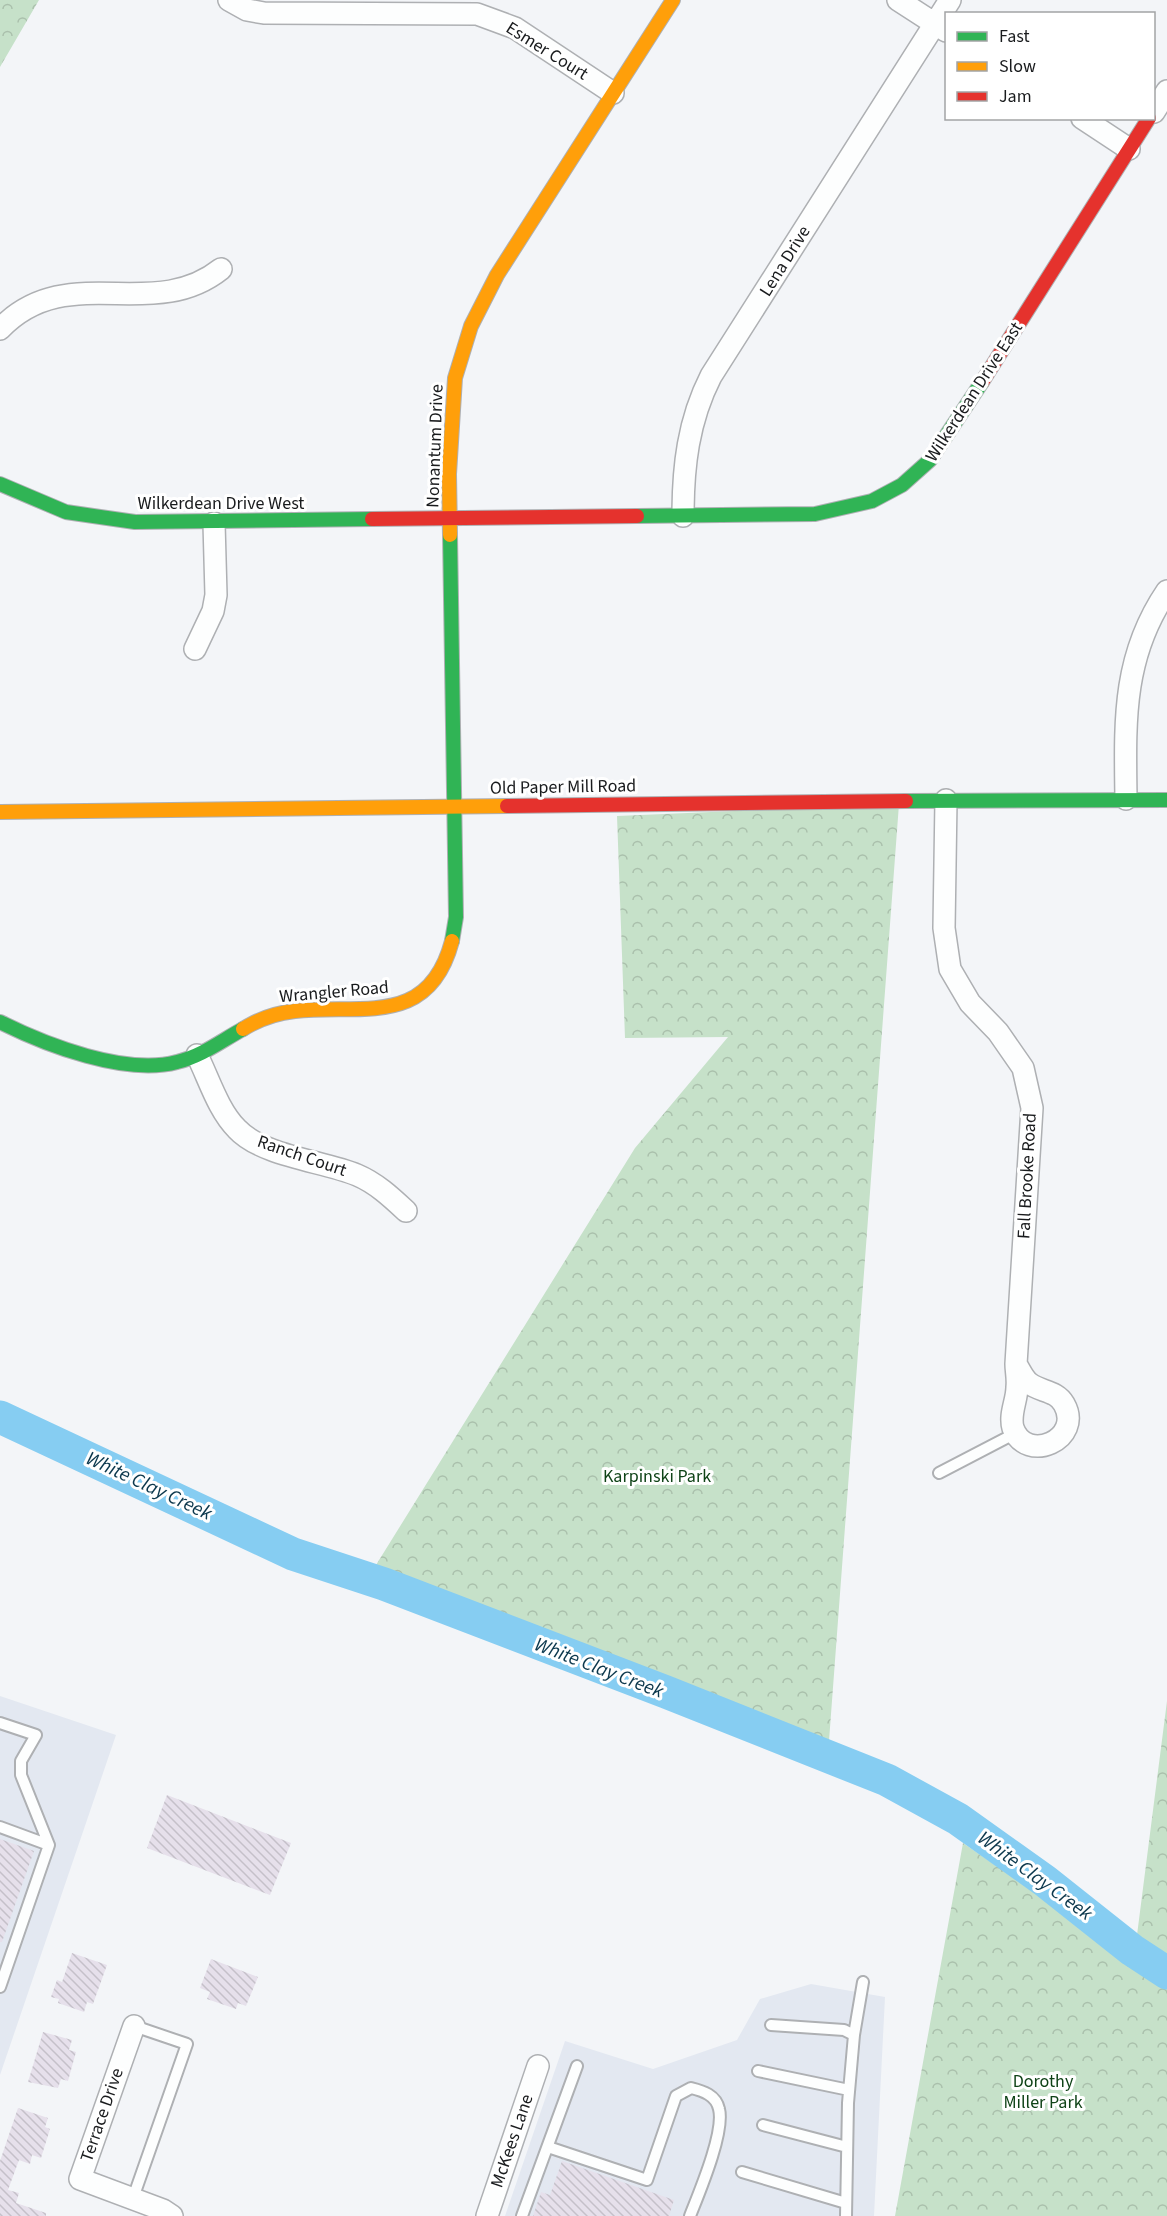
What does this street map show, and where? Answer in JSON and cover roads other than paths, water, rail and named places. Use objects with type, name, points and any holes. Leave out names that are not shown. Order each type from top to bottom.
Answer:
[{"type":"street","name":"Esmer Court","points":[[229,0],[247,10],[264,13],[477,14],[515,28],[614,93]]},
{"type":"street","name":"Nonantum Drive","points":[[450,953],[456,917],[450,519],[451,410],[455,378],[471,326],[497,274],[673,0]]},
{"type":"street","points":[[898,0],[941,28]]},
{"type":"street","name":"Lena Drive","points":[[683,516],[685,464],[689,434],[707,385],[941,28]]},
{"type":"street","points":[[1155,110],[1167,91]]},
{"type":"street","points":[[1085,120],[1130,149]]},
{"type":"street","name":"Wilkerdean Drive East","points":[[450,519],[815,514],[841,511],[888,495],[928,464],[943,443],[1148,120]]},
{"type":"street","points":[[0,329],[27,306],[48,297],[70,294],[164,293],[187,289],[206,281],[221,269]]},
{"type":"street","name":"Wilkerdean Drive West","points":[[0,484],[56,509],[99,519],[214,523],[450,519]]},
{"type":"street","points":[[195,649],[213,611],[216,595],[214,523]]},
{"type":"street","points":[[1126,799],[1125,729],[1134,663],[1142,636],[1167,591]]},
{"type":"street","name":"Old Paper Mill Road","points":[[0,812],[946,800],[1167,800]]},
{"type":"street","name":"Fall Brooke Road","points":[[946,800],[944,928],[950,969],[970,1004],[1005,1040],[1023,1068],[1032,1108],[1016,1364],[1017,1386],[1012,1417],[1016,1433]]},
{"type":"street","name":"Wrangler Road","points":[[0,1022],[45,1041],[129,1064],[172,1065],[197,1055],[249,1024],[284,1012],[371,1010],[409,1001],[428,988],[450,953]]},
{"type":"street","name":"Ranch Court","points":[[197,1055],[228,1118],[238,1130],[268,1147],[357,1175],[376,1185],[405,1211]]},
{"type":"street","points":[[1016,1364],[1030,1384],[1059,1398],[1065,1404],[1068,1420],[1064,1434],[1046,1446],[1026,1443],[1016,1433]]},
{"type":"street","name":"Terrace Drive","points":[[134,2026],[80,2179],[133,2198],[172,2216]]},
{"type":"street","name":"McKees Lane","points":[[487,2216],[538,2066]]},
{"type":"lane","points":[[939,1473],[1016,1433]]},
{"type":"lane","points":[[0,1723],[36,1735],[21,1761],[21,1774],[49,1845],[0,1987]]},
{"type":"lane","points":[[0,1827],[49,1845]]},
{"type":"lane","points":[[846,2216],[849,2090],[854,2035],[863,1982]]},
{"type":"lane","points":[[771,2025],[844,2030],[854,2035]]},
{"type":"lane","points":[[133,2198],[187,2044],[134,2026]]},
{"type":"lane","points":[[522,2216],[577,2066]]},
{"type":"lane","points":[[758,2071],[849,2090]]},
{"type":"lane","points":[[548,2147],[647,2180],[676,2096],[691,2088],[708,2093],[719,2109],[720,2127],[703,2184],[690,2216]]},
{"type":"lane","points":[[763,2125],[847,2147]]},
{"type":"lane","points":[[742,2172],[846,2203]]},
{"type":"waterway","name":"White Clay Creek","points":[[0,1417],[293,1554],[384,1584],[887,1780],[958,1819],[1045,1881],[1132,1950],[1167,1973]]},
{"type":"park label","name":"Karpinski Park","points":[[657,1476]]},
{"type":"park label","name":"Dorothy Miller Park","points":[[1043,2091]]}]
